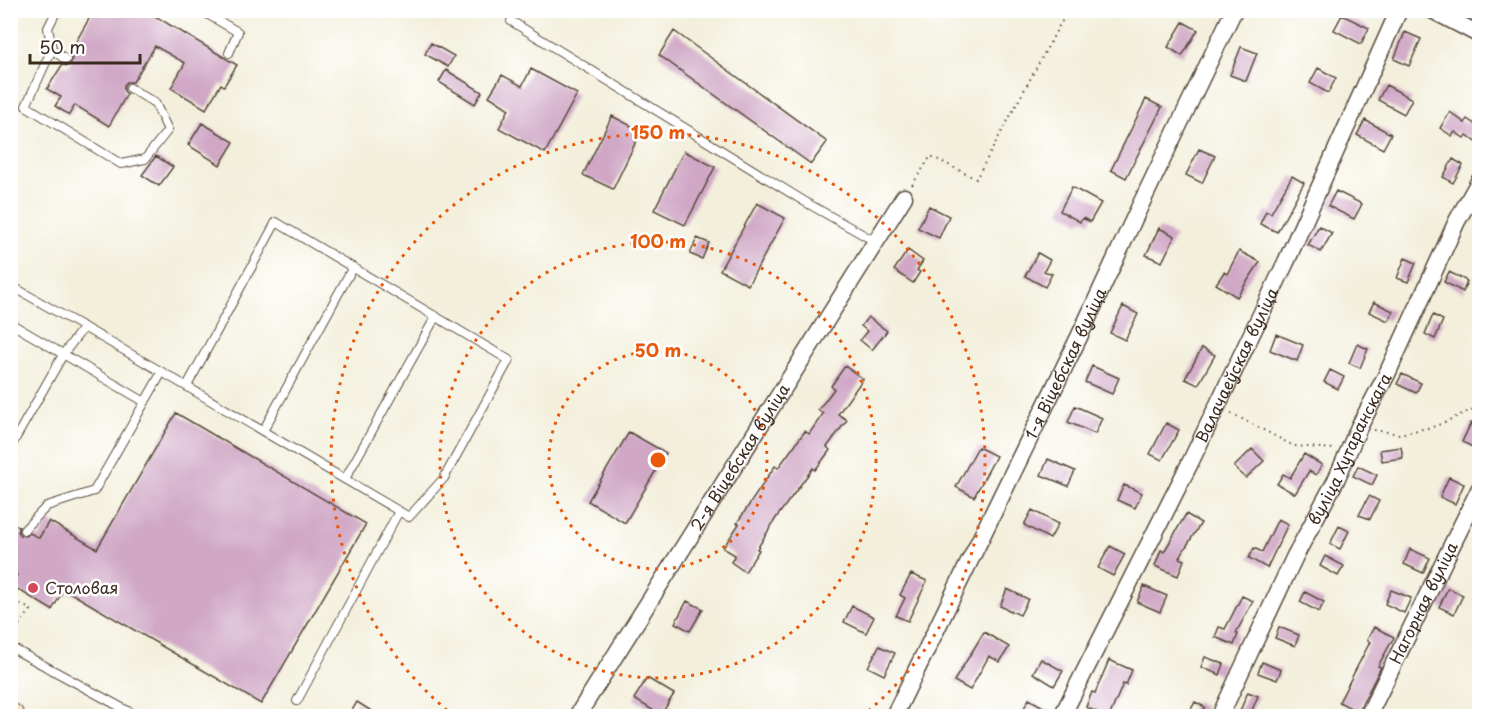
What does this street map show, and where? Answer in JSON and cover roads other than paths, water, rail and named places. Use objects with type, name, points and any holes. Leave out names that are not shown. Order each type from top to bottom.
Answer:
[{"type":"street","name":"1-я Віцебская вуліца","points":[[894,717],[1079,337],[1234,10]]},
{"type":"street","name":"Валачаеўская вуліца","points":[[1062,717],[1194,455],[1286,262],[1399,10]]},
{"type":"street","points":[[1432,10],[1479,35]]},
{"type":"street","name":"вуліца Хутаранскага","points":[[1220,717],[1295,556],[1387,374],[1457,221],[1479,180]]},
{"type":"street","name":"2-я Віцебская вуліца","points":[[577,717],[904,197]]},
{"type":"street","name":"Нагорная вуліца","points":[[1368,717],[1479,488]]},
{"type":"lane","points":[[57,10],[48,28],[52,49],[26,106],[121,164],[145,159],[168,130],[155,103],[130,88]]},
{"type":"lane","points":[[200,10],[238,32],[229,53]]},
{"type":"lane","points":[[511,21],[796,196],[876,242]]},
{"type":"lane","points":[[52,49],[66,60]]},
{"type":"lane","points":[[10,285],[409,517],[444,478],[509,360],[276,222],[186,386]]},
{"type":"lane","points":[[263,431],[353,267]]},
{"type":"lane","points":[[345,479],[436,316]]},
{"type":"lane","points":[[10,323],[145,402]]},
{"type":"lane","points":[[10,448],[64,353],[84,327]]},
{"type":"lane","points":[[24,530],[47,506],[94,491],[162,372]]},
{"type":"lane","points":[[297,701],[399,511]]},
{"type":"lane","points":[[10,646],[137,717]]},
{"type":"place","name":"Столовая","points":[[33,588]]}]
